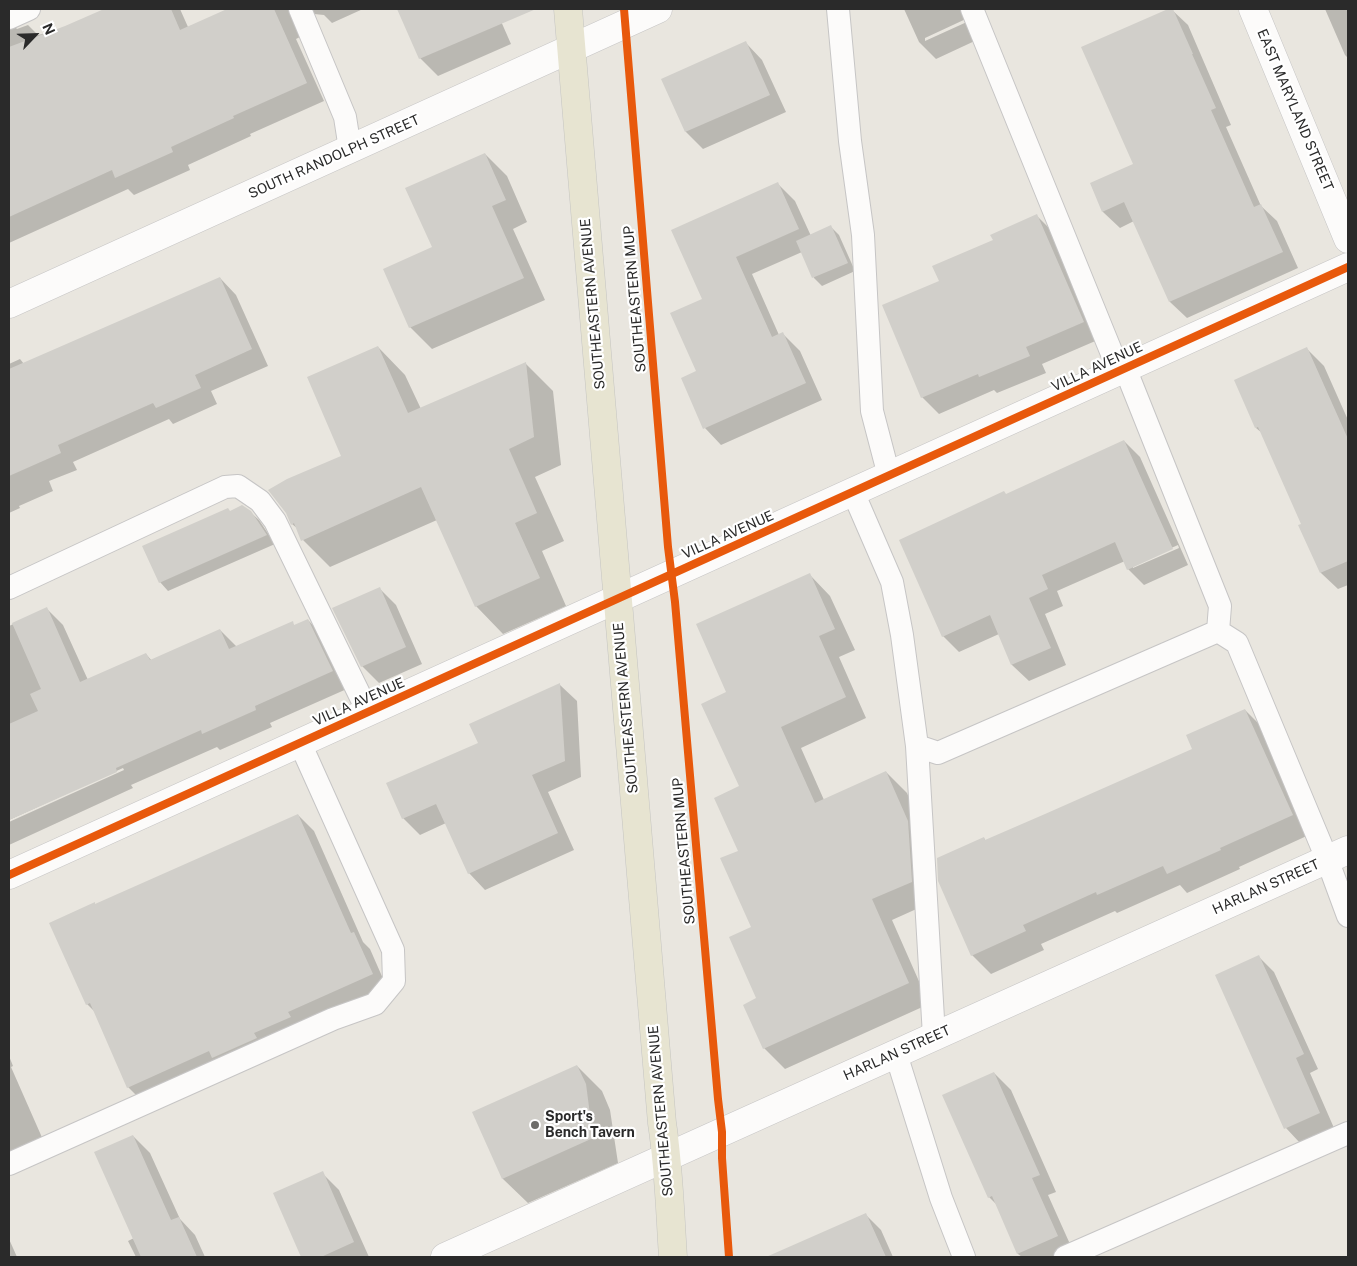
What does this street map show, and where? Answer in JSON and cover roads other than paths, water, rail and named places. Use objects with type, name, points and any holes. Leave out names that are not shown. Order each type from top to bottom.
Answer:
[{"type":"main road","name":"SOUTHEASTERN AVENUE","points":[[568,9],[617,599],[667,1157],[667,1183],[673,1257]]},
{"type":"street","name":"SOUTH RANDOLPH STREET","points":[[9,304],[658,9]]},
{"type":"street","name":"EAST MARYLAND STREET","points":[[1253,9],[1348,239]]},
{"type":"street","name":"VILLA AVENUE","points":[[9,875],[1348,267]]},
{"type":"street","name":"HARLAN STREET","points":[[445,1257],[1338,854]]},
{"type":"lane","points":[[9,18],[30,9]]},
{"type":"lane","points":[[300,9],[345,117],[350,149]]},
{"type":"lane","points":[[838,9],[850,141],[863,235],[872,411],[888,476]]},
{"type":"lane","points":[[972,9],[1220,606],[1218,632]]},
{"type":"lane","points":[[9,588],[225,487],[238,486],[260,501],[275,520],[368,712]]},
{"type":"lane","points":[[853,492],[892,582],[902,635],[917,746],[934,1036]]},
{"type":"lane","points":[[917,746],[938,753],[1218,632]]},
{"type":"lane","points":[[1218,632],[1237,643],[1338,854],[1348,916]]},
{"type":"lane","points":[[9,1164],[333,1020],[375,1004],[394,980],[393,950],[300,743]]},
{"type":"lane","points":[[896,1054],[941,1198],[964,1257]]},
{"type":"lane","points":[[1064,1257],[1348,1133]]},
{"type":"place","name":"Sport's Bench Tavern","points":[[535,1125]]}]
